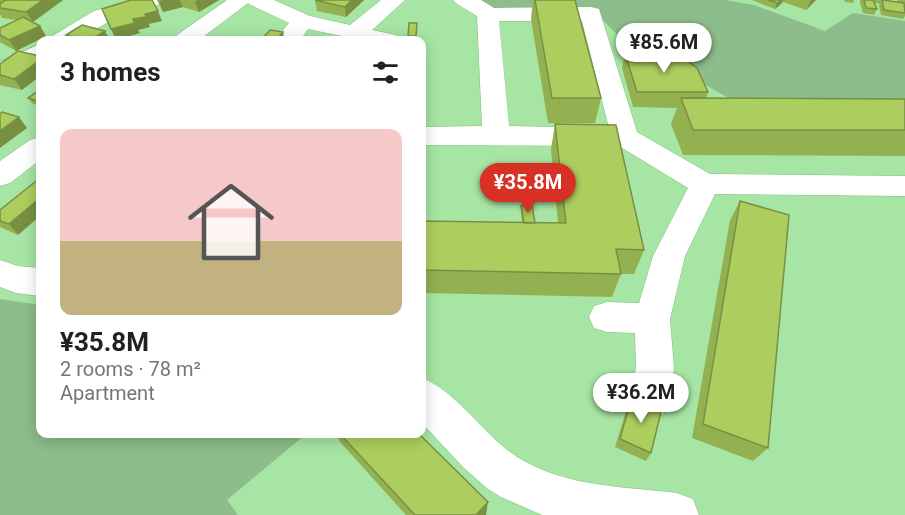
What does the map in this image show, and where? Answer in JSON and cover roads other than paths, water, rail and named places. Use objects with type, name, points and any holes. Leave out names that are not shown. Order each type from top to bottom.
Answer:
[{"type":"street","points":[[69,36],[102,16],[151,0]]},
{"type":"street","points":[[191,36],[241,0]]},
{"type":"street","points":[[256,0],[303,21],[372,36]]},
{"type":"street","points":[[355,32],[394,0]]},
{"type":"street","points":[[464,0],[484,10],[488,15],[496,135]]},
{"type":"street","points":[[488,15],[591,14],[625,137]]},
{"type":"street","points":[[290,36],[303,21]]},
{"type":"street","points":[[0,72],[36,53]]},
{"type":"street","points":[[426,136],[625,137],[705,183],[902,189]]},
{"type":"street","points":[[0,176],[36,149]]},
{"type":"street","points":[[649,401],[655,368],[652,319],[669,256],[705,183]]},
{"type":"street","points":[[0,273],[16,279],[36,282]]},
{"type":"street","points":[[607,317],[652,319]]},
{"type":"street","points":[[426,400],[492,464],[514,481],[530,489],[576,502],[677,515]]}]
